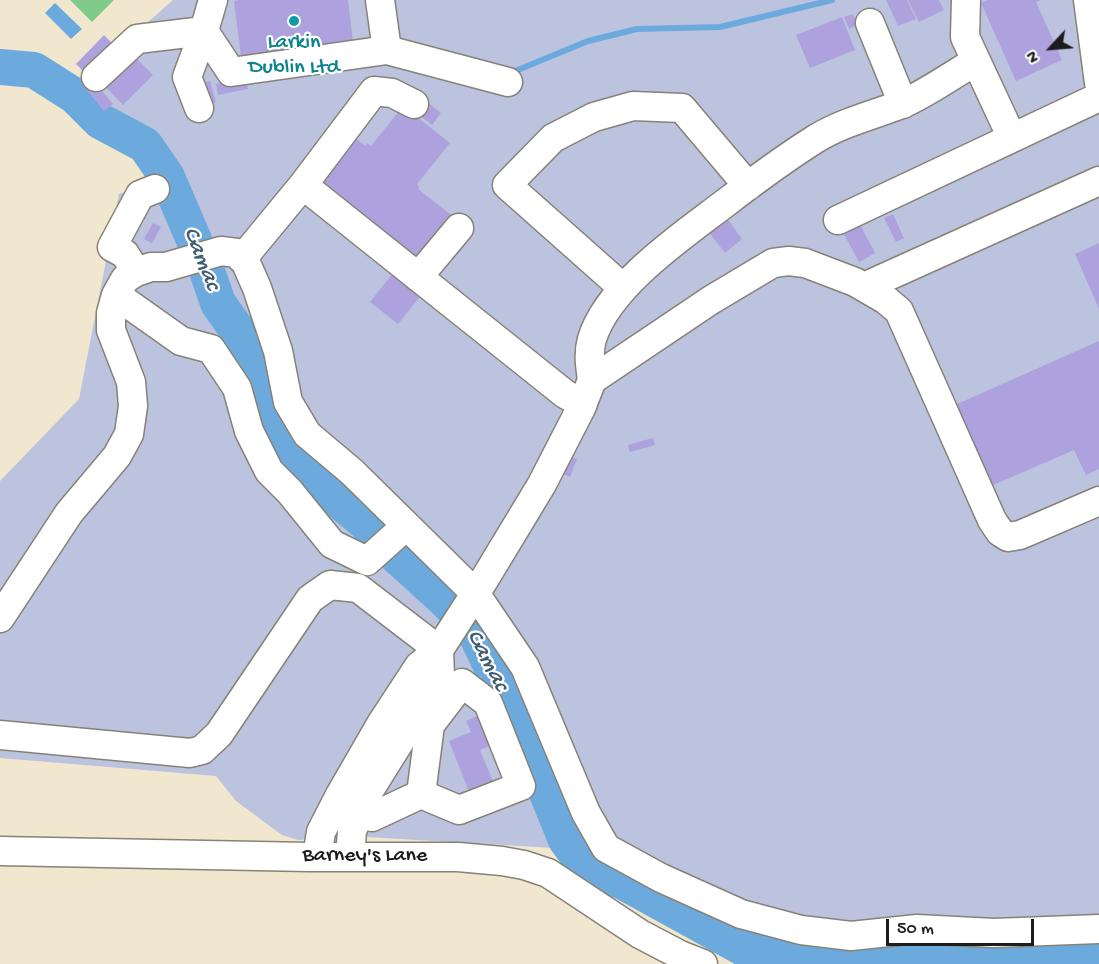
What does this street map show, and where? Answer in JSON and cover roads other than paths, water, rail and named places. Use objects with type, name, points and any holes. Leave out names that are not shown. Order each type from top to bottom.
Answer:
[{"type":"street","points":[[199,108],[187,77],[213,0]]},
{"type":"street","points":[[380,0],[387,50]]},
{"type":"street","points":[[966,0],[965,37],[1012,138]]},
{"type":"street","points":[[1088,0],[1099,82]]},
{"type":"street","points":[[870,23],[903,104]]},
{"type":"street","points":[[204,31],[231,72],[387,50],[508,82]]},
{"type":"street","points":[[96,77],[137,39],[204,31]]},
{"type":"street","points":[[318,857],[321,832],[381,724],[419,666],[439,650],[542,484],[587,392],[592,339],[604,314],[624,288],[670,245],[748,186],[818,138],[859,118],[903,104],[976,61]]},
{"type":"street","points":[[242,259],[303,185],[374,91],[392,93],[414,104]]},
{"type":"street","points":[[838,220],[1099,97]]},
{"type":"street","points":[[624,288],[507,185],[553,138],[594,117],[633,106],[682,108],[748,186]]},
{"type":"street","points":[[864,287],[1099,181]]},
{"type":"street","points":[[303,185],[565,394],[587,392],[711,300],[773,263],[789,261],[805,264],[864,287],[899,311],[992,520],[1000,532],[1008,537],[1020,535],[1099,501]]},
{"type":"street","points":[[0,618],[69,513],[117,456],[129,434],[133,406],[131,382],[111,330],[111,313],[154,196]]},
{"type":"street","points":[[418,277],[459,228]]},
{"type":"street","points":[[130,263],[166,267],[221,251],[237,253],[246,263],[278,351],[288,402],[307,434],[352,472],[390,540],[525,667],[586,813],[606,848],[661,878],[741,914],[811,932],[851,936],[917,929],[994,933],[1099,929]]},
{"type":"street","points":[[117,295],[181,341],[211,349],[237,388],[249,431],[269,471],[290,492],[332,544],[367,561],[390,540]]},
{"type":"street","points":[[0,735],[190,753],[202,750],[219,734],[310,599],[330,585],[358,588],[439,650]]},
{"type":"street","points":[[422,794],[423,721],[440,677],[439,650]]},
{"type":"street","points":[[350,857],[351,831],[367,794],[423,721],[462,683],[488,703],[521,786],[459,810],[422,794],[372,817]]},
{"type":"street","name":"Barney's Lane","points":[[0,851],[318,857],[458,857],[524,865],[548,873],[640,934],[703,964]]},
{"type":"water","points":[[55,3],[82,29],[71,39],[45,13]]},
{"type":"waterway","points":[[508,74],[588,41],[637,29],[720,27],[832,0]]},
{"type":"waterway","name":"Camac","points":[[0,67],[34,70],[75,96],[100,121],[145,145],[167,177],[206,268],[218,303],[242,337],[281,439],[305,473],[365,522],[392,552],[474,630],[521,729],[566,840],[585,866],[625,883],[743,948],[805,960],[867,952],[930,954],[1099,948]]},
{"type":"place","name":"Larkin Dublin Ltd","points":[[294,21]]}]
